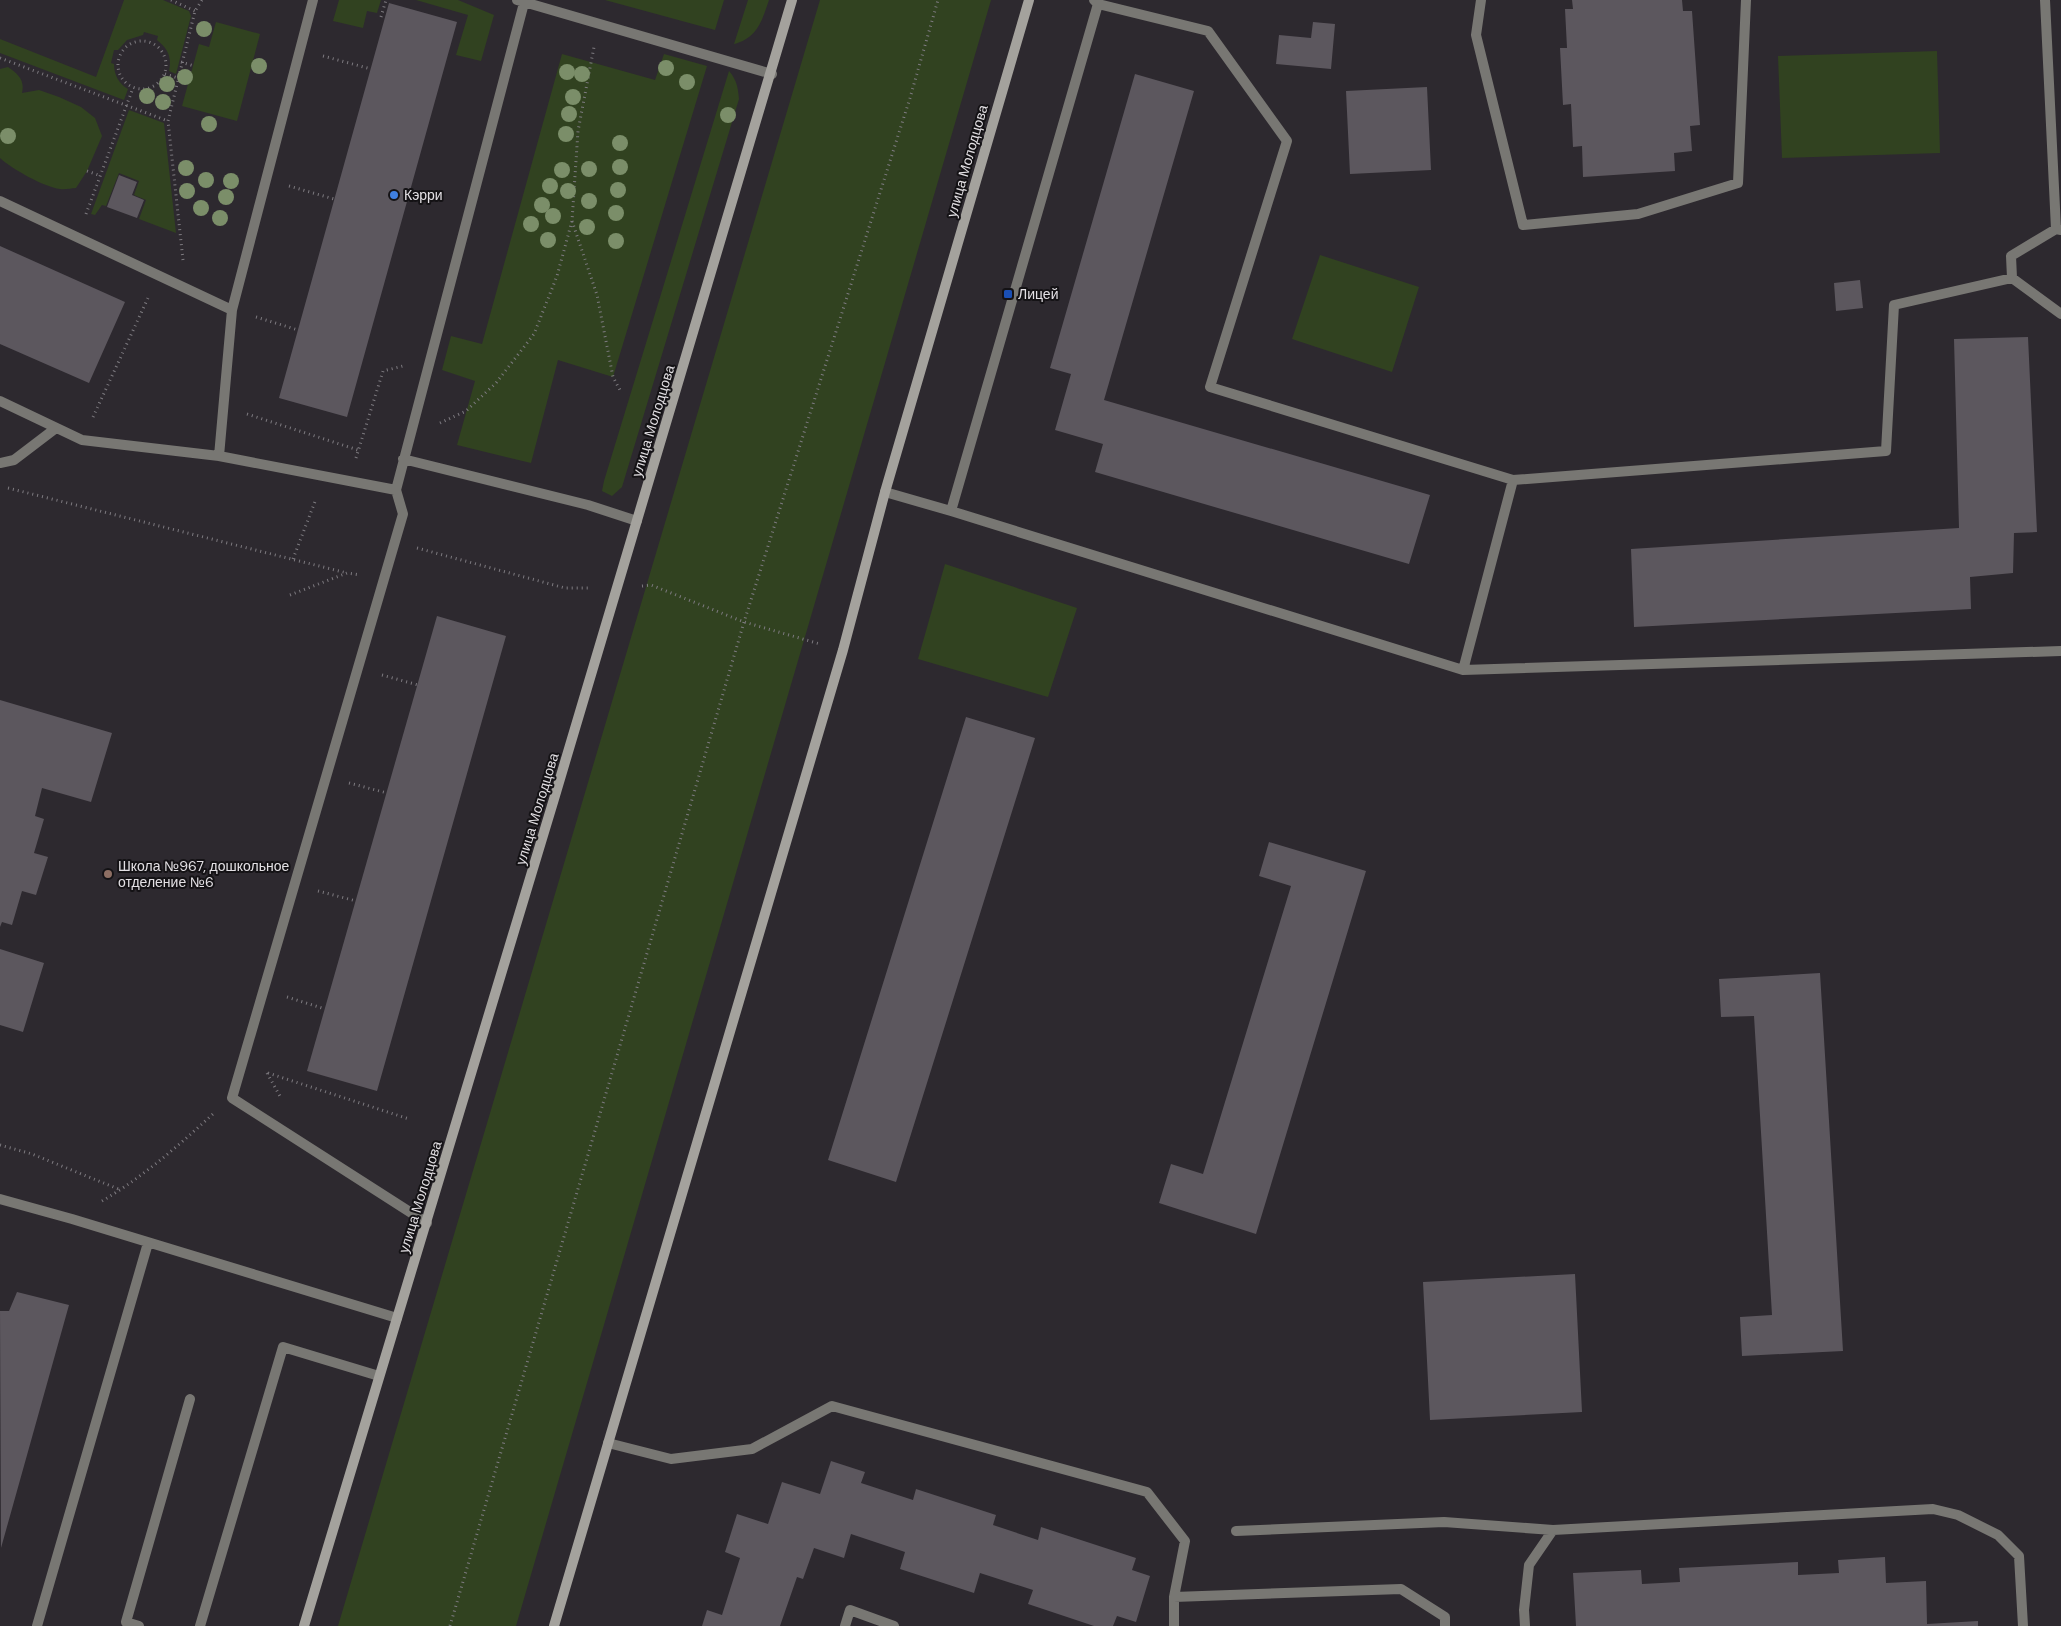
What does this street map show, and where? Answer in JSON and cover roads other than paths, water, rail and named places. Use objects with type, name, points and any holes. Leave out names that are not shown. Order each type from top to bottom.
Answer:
[{"type":"street","name":"улица Молодцова","points":[[304,1626],[772,74],[792,0]]},
{"type":"street","name":"улица Молодцова","points":[[554,1626],[843,650],[885,492],[1029,0]]},
{"type":"lane","points":[[219,456],[232,310],[314,0]]},
{"type":"lane","points":[[1481,0],[1476,35],[1523,225],[1638,214],[1738,183],[1746,0]]},
{"type":"lane","points":[[2012,278],[2011,256],[2058,230],[2045,0]]},
{"type":"lane","points":[[427,1223],[232,1098],[403,514],[396,490],[403,459],[520,1],[772,74]]},
{"type":"lane","points":[[951,511],[1096,2],[1208,31],[1287,141],[1210,387],[1513,480],[1886,451],[1894,305],[2012,278],[2061,314]]},
{"type":"lane","points":[[0,201],[232,310]]},
{"type":"lane","points":[[0,402],[82,440],[219,456],[396,490]]},
{"type":"lane","points":[[0,463],[14,460],[56,428]]},
{"type":"lane","points":[[403,459],[588,505],[637,521]]},
{"type":"lane","points":[[1463,670],[1513,480]]},
{"type":"lane","points":[[885,492],[1463,670],[2061,651]]},
{"type":"lane","points":[[0,1200],[397,1318]]},
{"type":"lane","points":[[37,1626],[148,1243]]},
{"type":"lane","points":[[200,1626],[283,1347],[380,1376]]},
{"type":"lane","points":[[139,1626],[126,1622],[190,1399]]},
{"type":"lane","points":[[608,1443],[671,1459],[752,1448],[832,1406],[1147,1492],[1186,1541],[1174,1597],[1174,1626]]},
{"type":"lane","points":[[1236,1531],[1444,1522],[1553,1530],[1933,1509],[1958,1515],[1998,1535],[2019,1556],[2023,1626]]},
{"type":"lane","points":[[1525,1626],[1524,1610],[1528,1565],[1553,1530]]},
{"type":"lane","points":[[1174,1597],[1401,1589],[1445,1617],[1445,1626]]},
{"type":"lane","points":[[845,1626],[850,1610],[894,1626]]},
{"type":"place","name":"Кэрри","points":[[394,195]]},
{"type":"place","name":"Лицей","points":[[1008,294]]},
{"type":"place","name":"Школа №967, дошкольное отделение №6","points":[[108,874]]}]
